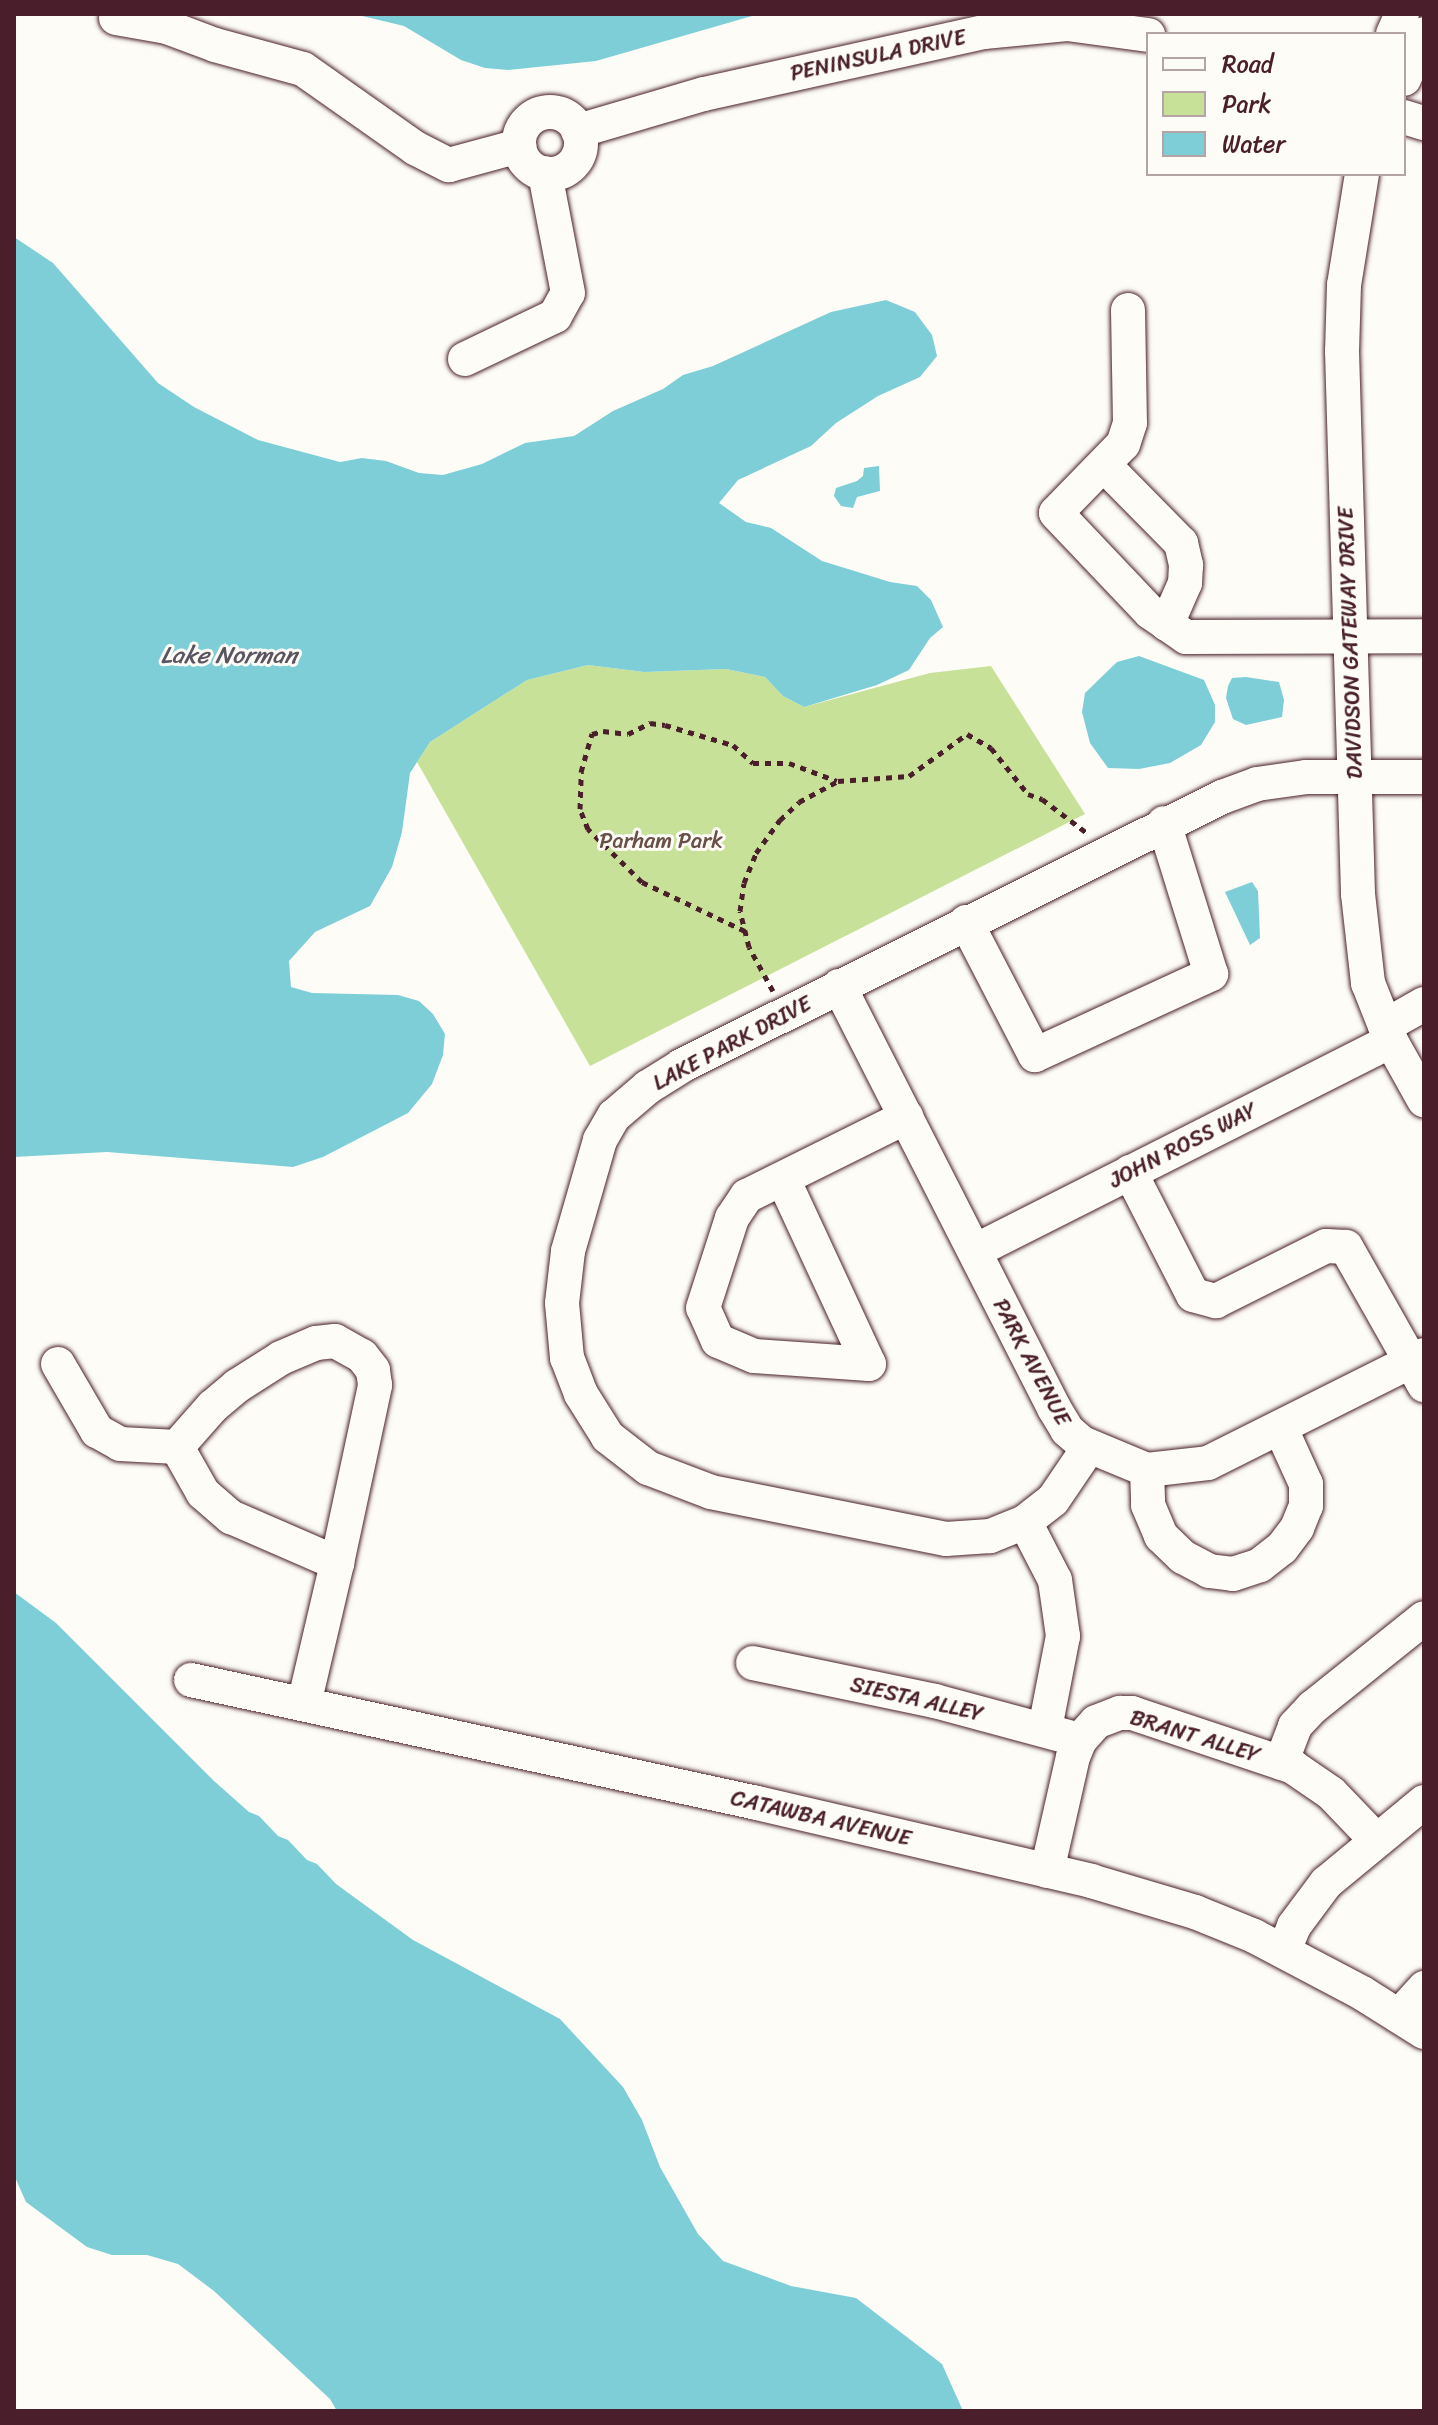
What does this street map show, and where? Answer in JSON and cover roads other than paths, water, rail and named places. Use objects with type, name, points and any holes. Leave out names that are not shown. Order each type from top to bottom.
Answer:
[{"type":"street","points":[[116,18],[167,27],[215,45],[303,69],[415,148],[449,165],[519,146]]},
{"type":"street","name":"PENINSULA DRIVE","points":[[578,131],[704,94],[922,44],[1019,27],[1096,25],[1146,35]]},
{"type":"street","points":[[1406,74],[1424,34]]},
{"type":"street","points":[[547,112],[566,117],[578,131],[580,150],[563,171],[545,173],[528,164],[519,146],[520,136],[529,120],[547,112]]},
{"type":"street","points":[[465,359],[555,316],[568,293],[545,173]]},
{"type":"street","name":"DAVIDSON GATEWAY DRIVE","points":[[1362,176],[1354,208],[1343,298],[1354,774],[1363,950],[1368,983],[1388,1033],[1424,1100]]},
{"type":"street","points":[[1128,310],[1130,423],[1123,444],[1056,513],[1150,612],[1186,637],[1414,636]]},
{"type":"street","points":[[1104,465],[1181,543],[1186,565],[1185,583],[1167,624]]},
{"type":"street","name":"LAKE PARK DRIVE","points":[[1089,1447],[1053,1500],[1025,1522],[990,1536],[946,1539],[711,1492],[648,1468],[608,1437],[581,1394],[567,1358],[562,1303],[568,1251],[600,1140],[614,1116],[648,1087],[681,1066],[1164,823],[1257,784],[1354,774],[1424,777]]},
{"type":"street","points":[[966,922],[1035,1055],[1211,974],[1164,823]]},
{"type":"street","name":"PARK AVENUE","points":[[839,986],[1054,1408],[1067,1430],[1089,1447],[1147,1470],[1208,1463],[1420,1367]]},
{"type":"street","name":"JOHN ROSS WAY","points":[[975,1251],[1130,1172],[1388,1033],[1424,1004]]},
{"type":"street","points":[[783,1179],[869,1364],[754,1356],[718,1341],[703,1308],[732,1218],[747,1196],[906,1117]]},
{"type":"street","points":[[1130,1172],[1193,1295],[1216,1301],[1326,1246],[1346,1247],[1420,1367]]},
{"type":"street","points":[[177,1447],[213,1406],[281,1358],[316,1343],[335,1341],[350,1347],[373,1370],[375,1385],[304,1704]]},
{"type":"street","points":[[58,1364],[97,1431],[120,1444],[177,1447]]},
{"type":"street","points":[[1147,1470],[1148,1505],[1161,1536],[1209,1571],[1233,1574],[1260,1565],[1282,1548],[1297,1528],[1306,1506],[1306,1484],[1281,1429]]},
{"type":"street","points":[[177,1447],[203,1493],[231,1517],[337,1563]]},
{"type":"street","points":[[1025,1522],[1055,1580],[1063,1636],[1045,1729]]},
{"type":"street","points":[[1281,1763],[1295,1726],[1313,1707],[1424,1618]]},
{"type":"street","name":"SIESTA ALLEY","points":[[753,1663],[935,1701],[1080,1740]]},
{"type":"street","name":"CATAWBA AVENUE","points":[[191,1680],[1047,1871],[1195,1912],[1284,1951],[1412,2024]]},
{"type":"street","name":"BRANT ALLEY","points":[[1080,1740],[1096,1722],[1132,1713],[1281,1763],[1331,1793],[1377,1841]]},
{"type":"street","points":[[1047,1871],[1073,1757],[1080,1740]]},
{"type":"street","points":[[1284,1951],[1294,1926],[1312,1899],[1424,1802]]},
{"type":"street","points":[[1412,2024],[1424,1988]]},
{"type":"water","points":[[354,14],[759,14],[596,61],[508,70],[485,68],[461,60],[404,26]]},
{"type":"water","name":"Lake Norman","points":[[14,237],[53,263],[158,383],[194,407],[258,440],[340,462],[362,458],[386,461],[419,473],[443,475],[482,464],[525,443],[574,436],[613,411],[663,389],[683,375],[713,366],[831,312],[886,300],[915,312],[932,335],[937,356],[920,377],[878,396],[836,423],[811,446],[738,480],[719,503],[746,522],[771,528],[822,561],[890,582],[917,586],[931,600],[943,627],[930,638],[909,670],[877,685],[804,707],[783,696],[765,677],[726,669],[644,672],[588,665],[527,680],[430,742],[410,773],[402,832],[392,867],[370,906],[315,932],[289,961],[291,987],[312,993],[398,995],[419,1001],[433,1014],[445,1034],[443,1055],[432,1084],[408,1113],[323,1157],[293,1167],[107,1152],[14,1157]]},
{"type":"water","points":[[879,466],[880,491],[857,497],[853,508],[841,506],[834,496],[836,488],[857,481],[863,476],[864,468]]},
{"type":"water","points":[[1139,656],[1204,680],[1215,705],[1215,722],[1201,745],[1170,763],[1139,769],[1108,768],[1090,743],[1082,712],[1085,693],[1117,662]]},
{"type":"water","points":[[1232,678],[1279,682],[1284,700],[1282,717],[1246,725],[1233,719],[1226,698],[1228,686]]},
{"type":"water","points":[[1252,882],[1258,891],[1260,938],[1250,945],[1225,892]]},
{"type":"water","points":[[14,1592],[56,1623],[214,1781],[249,1812],[259,1816],[278,1836],[288,1840],[307,1860],[317,1864],[336,1884],[413,1940],[560,2019],[623,2087],[642,2120],[660,2167],[698,2234],[723,2261],[791,2286],[856,2298],[942,2364],[963,2411],[337,2411],[330,2399],[214,2291],[178,2264],[147,2255],[112,2255],[87,2247],[26,2202],[14,2175]]},
{"type":"park label","name":"Parham Park","points":[[661,841]]}]
